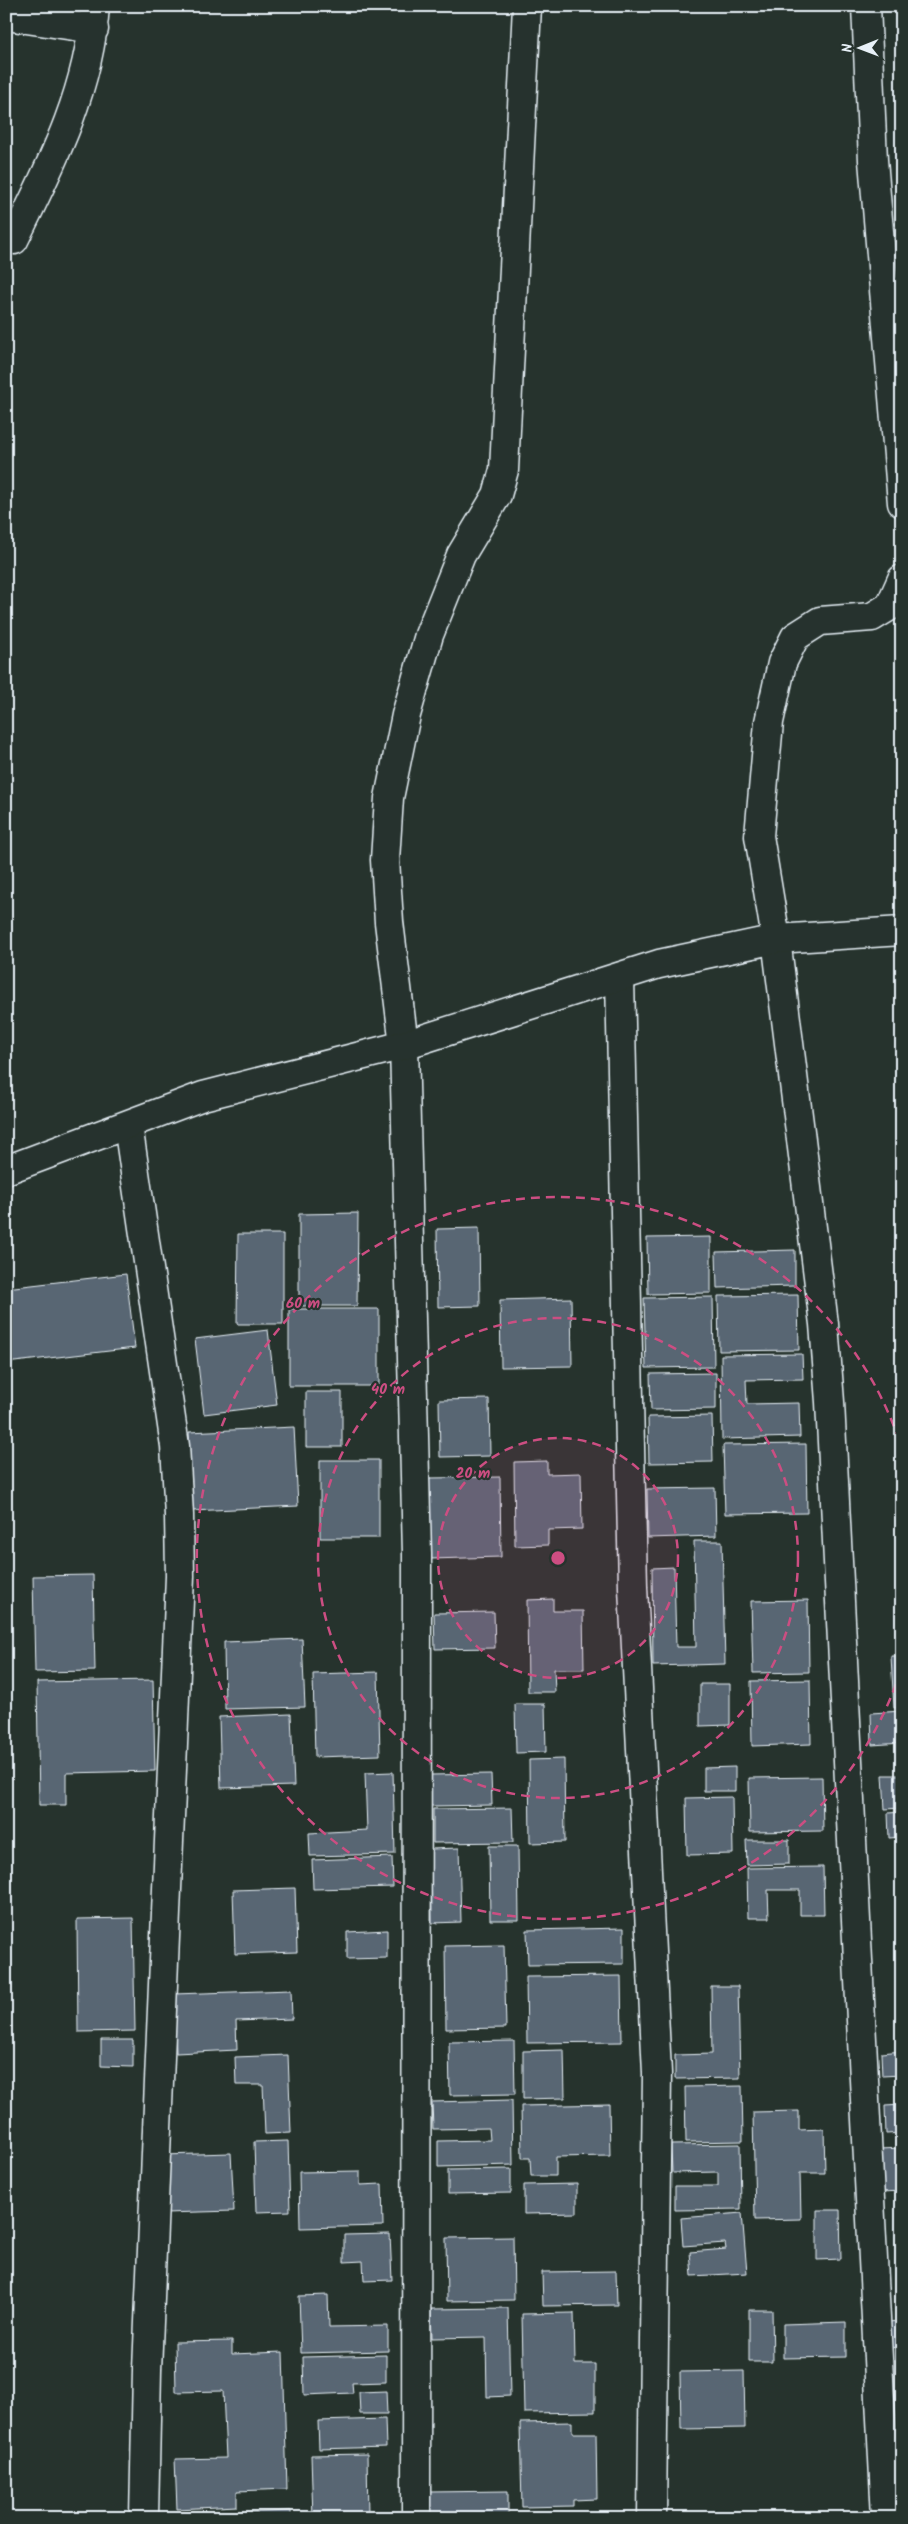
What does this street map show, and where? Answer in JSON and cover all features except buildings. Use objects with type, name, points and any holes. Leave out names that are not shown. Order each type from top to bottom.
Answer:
[{"type":"street","points":[[416,2518],[417,1554],[404,1045],[388,922],[386,860],[389,798],[406,715],[429,635],[461,555],[497,495],[504,470],[528,6]]},
{"type":"street","points":[[866,6],[872,160],[902,503]]},
{"type":"street","points":[[6,16],[94,18],[73,114],[59,150],[14,240]]},
{"type":"street","points":[[886,2518],[830,1402],[824,1324],[776,939],[759,836],[769,722],[782,663],[795,637],[820,621],[872,617],[890,606],[902,579]]},
{"type":"street","points":[[6,1170],[203,1096],[404,1045],[620,978],[658,964],[776,939],[902,931]]},
{"type":"street","points":[[620,978],[633,1587],[657,2072],[652,2518]]},
{"type":"street","points":[[128,1125],[175,1446],[180,1515],[180,1576],[148,2360],[144,2518]]}]
